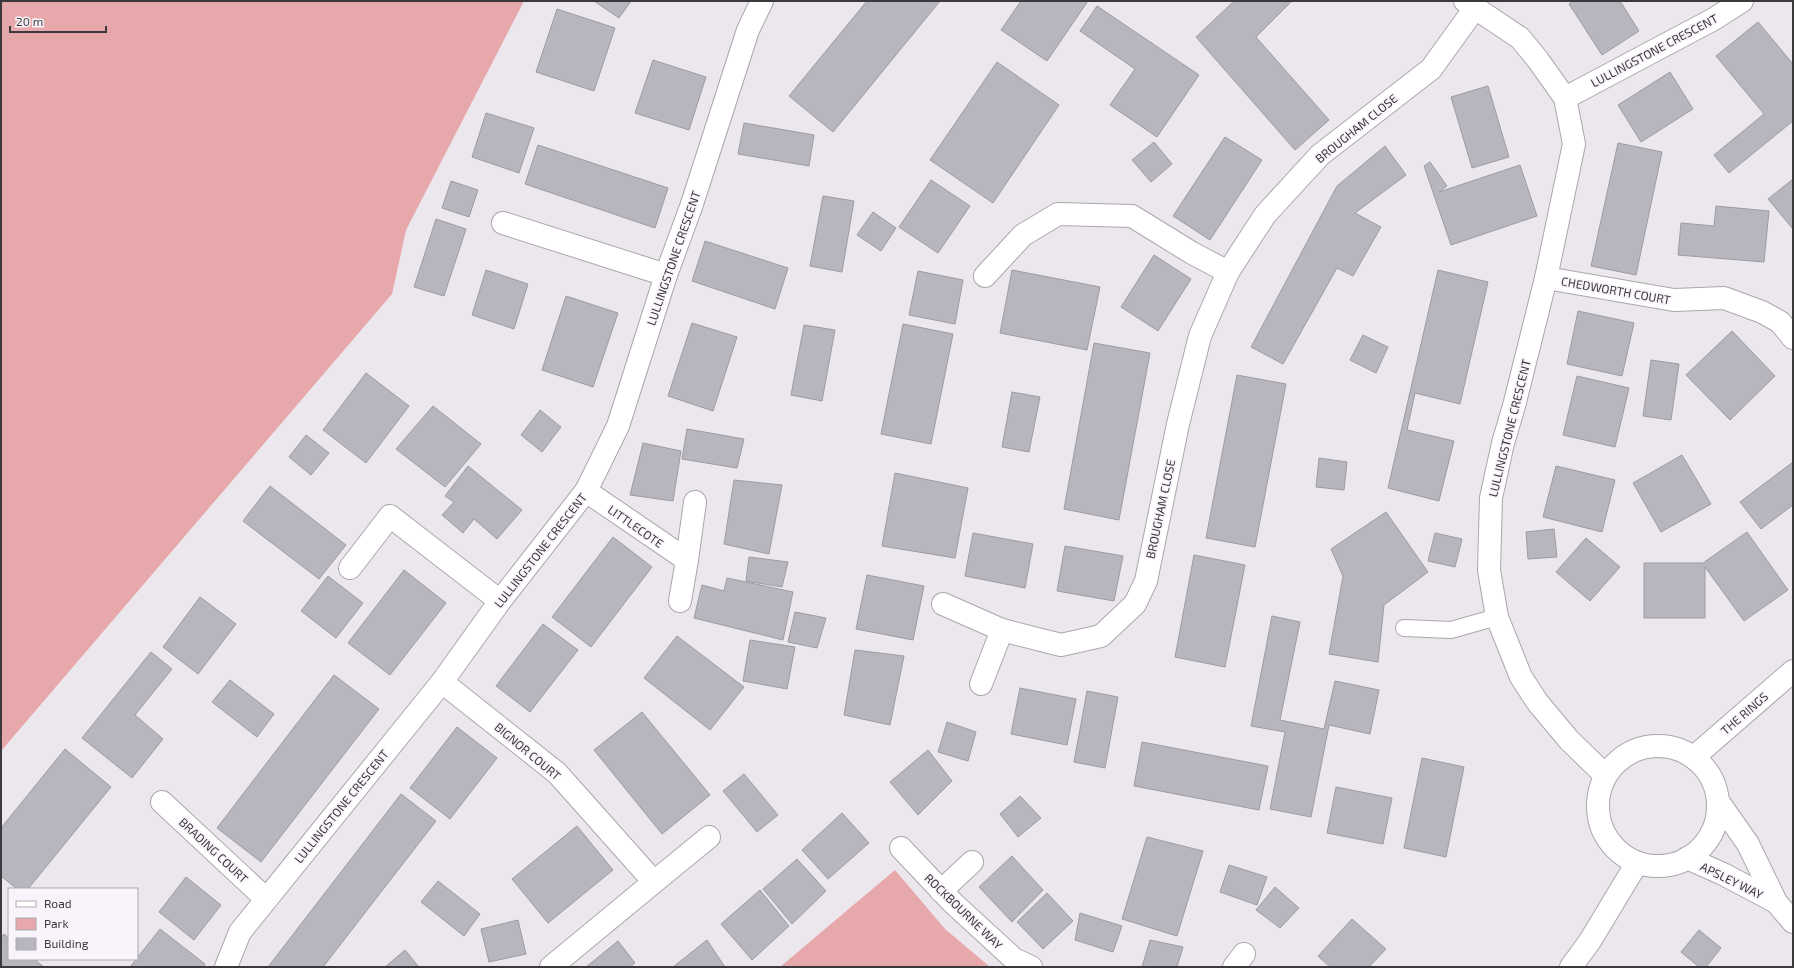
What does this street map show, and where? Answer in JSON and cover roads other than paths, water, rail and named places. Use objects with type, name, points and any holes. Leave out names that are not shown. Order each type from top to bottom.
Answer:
[{"type":"street","name":"LULLINGSTONE CRESCENT","points":[[226,967],[240,932],[265,898],[442,682],[500,601],[586,491],[618,426],[666,275],[692,204],[748,30],[762,1]]},
{"type":"street","name":"LULLINGSTONE CRESCENT","points":[[1565,98],[1714,19],[1742,1]]},
{"type":"street","name":"LULLINGSTONE CRESCENT","points":[[1470,5],[1520,38],[1538,60],[1565,98],[1574,144],[1546,278],[1514,406],[1503,443],[1491,498],[1489,570],[1497,618],[1521,677],[1538,703],[1569,740],[1605,775]]},
{"type":"street","name":"BROUGHAM CLOSE","points":[[943,604],[1002,630],[1061,646],[1101,636],[1135,604],[1146,581],[1178,424],[1200,336],[1228,272],[1265,215],[1320,155],[1431,69],[1470,5]]},
{"type":"street","points":[[985,276],[1023,235],[1058,214],[1132,216],[1192,253],[1228,272]]},
{"type":"street","points":[[503,223],[666,275]]},
{"type":"street","name":"CHEDWORTH COURT","points":[[1546,278],[1674,300],[1724,298],[1762,312],[1780,322],[1793,338]]},
{"type":"street","name":"LITTLECOTE","points":[[586,491],[687,560]]},
{"type":"street","points":[[680,601],[695,502]]},
{"type":"street","points":[[350,568],[390,516],[500,601]]},
{"type":"street","points":[[982,684],[1002,630]]},
{"type":"street","name":"THE RINGS","points":[[1695,756],[1793,671]]},
{"type":"street","name":"BIGNOR COURT","points":[[442,682],[557,774],[654,882]]},
{"type":"street","points":[[1660,745],[1680,749],[1695,756],[1713,780],[1720,804],[1714,827],[1704,845],[1687,858],[1663,866],[1637,863],[1610,843],[1599,817],[1598,796],[1605,775],[1630,752],[1660,745]]},
{"type":"street","name":"BRADING COURT","points":[[162,802],[265,898]]},
{"type":"street","name":"APSLEY WAY","points":[[1720,804],[1748,844],[1776,902],[1793,922]]},
{"type":"street","points":[[551,967],[709,837]]},
{"type":"street","name":"ROCKBOURNE WAY","points":[[901,848],[941,891],[1014,959],[1031,967]]},
{"type":"street","name":"APSLEY WAY","points":[[1687,858],[1723,874],[1776,902]]},
{"type":"street","points":[[941,891],[972,862]]},
{"type":"street","points":[[1570,967],[1590,941],[1637,863]]},
{"type":"lane","points":[[1404,628],[1451,630],[1497,618]]}]
